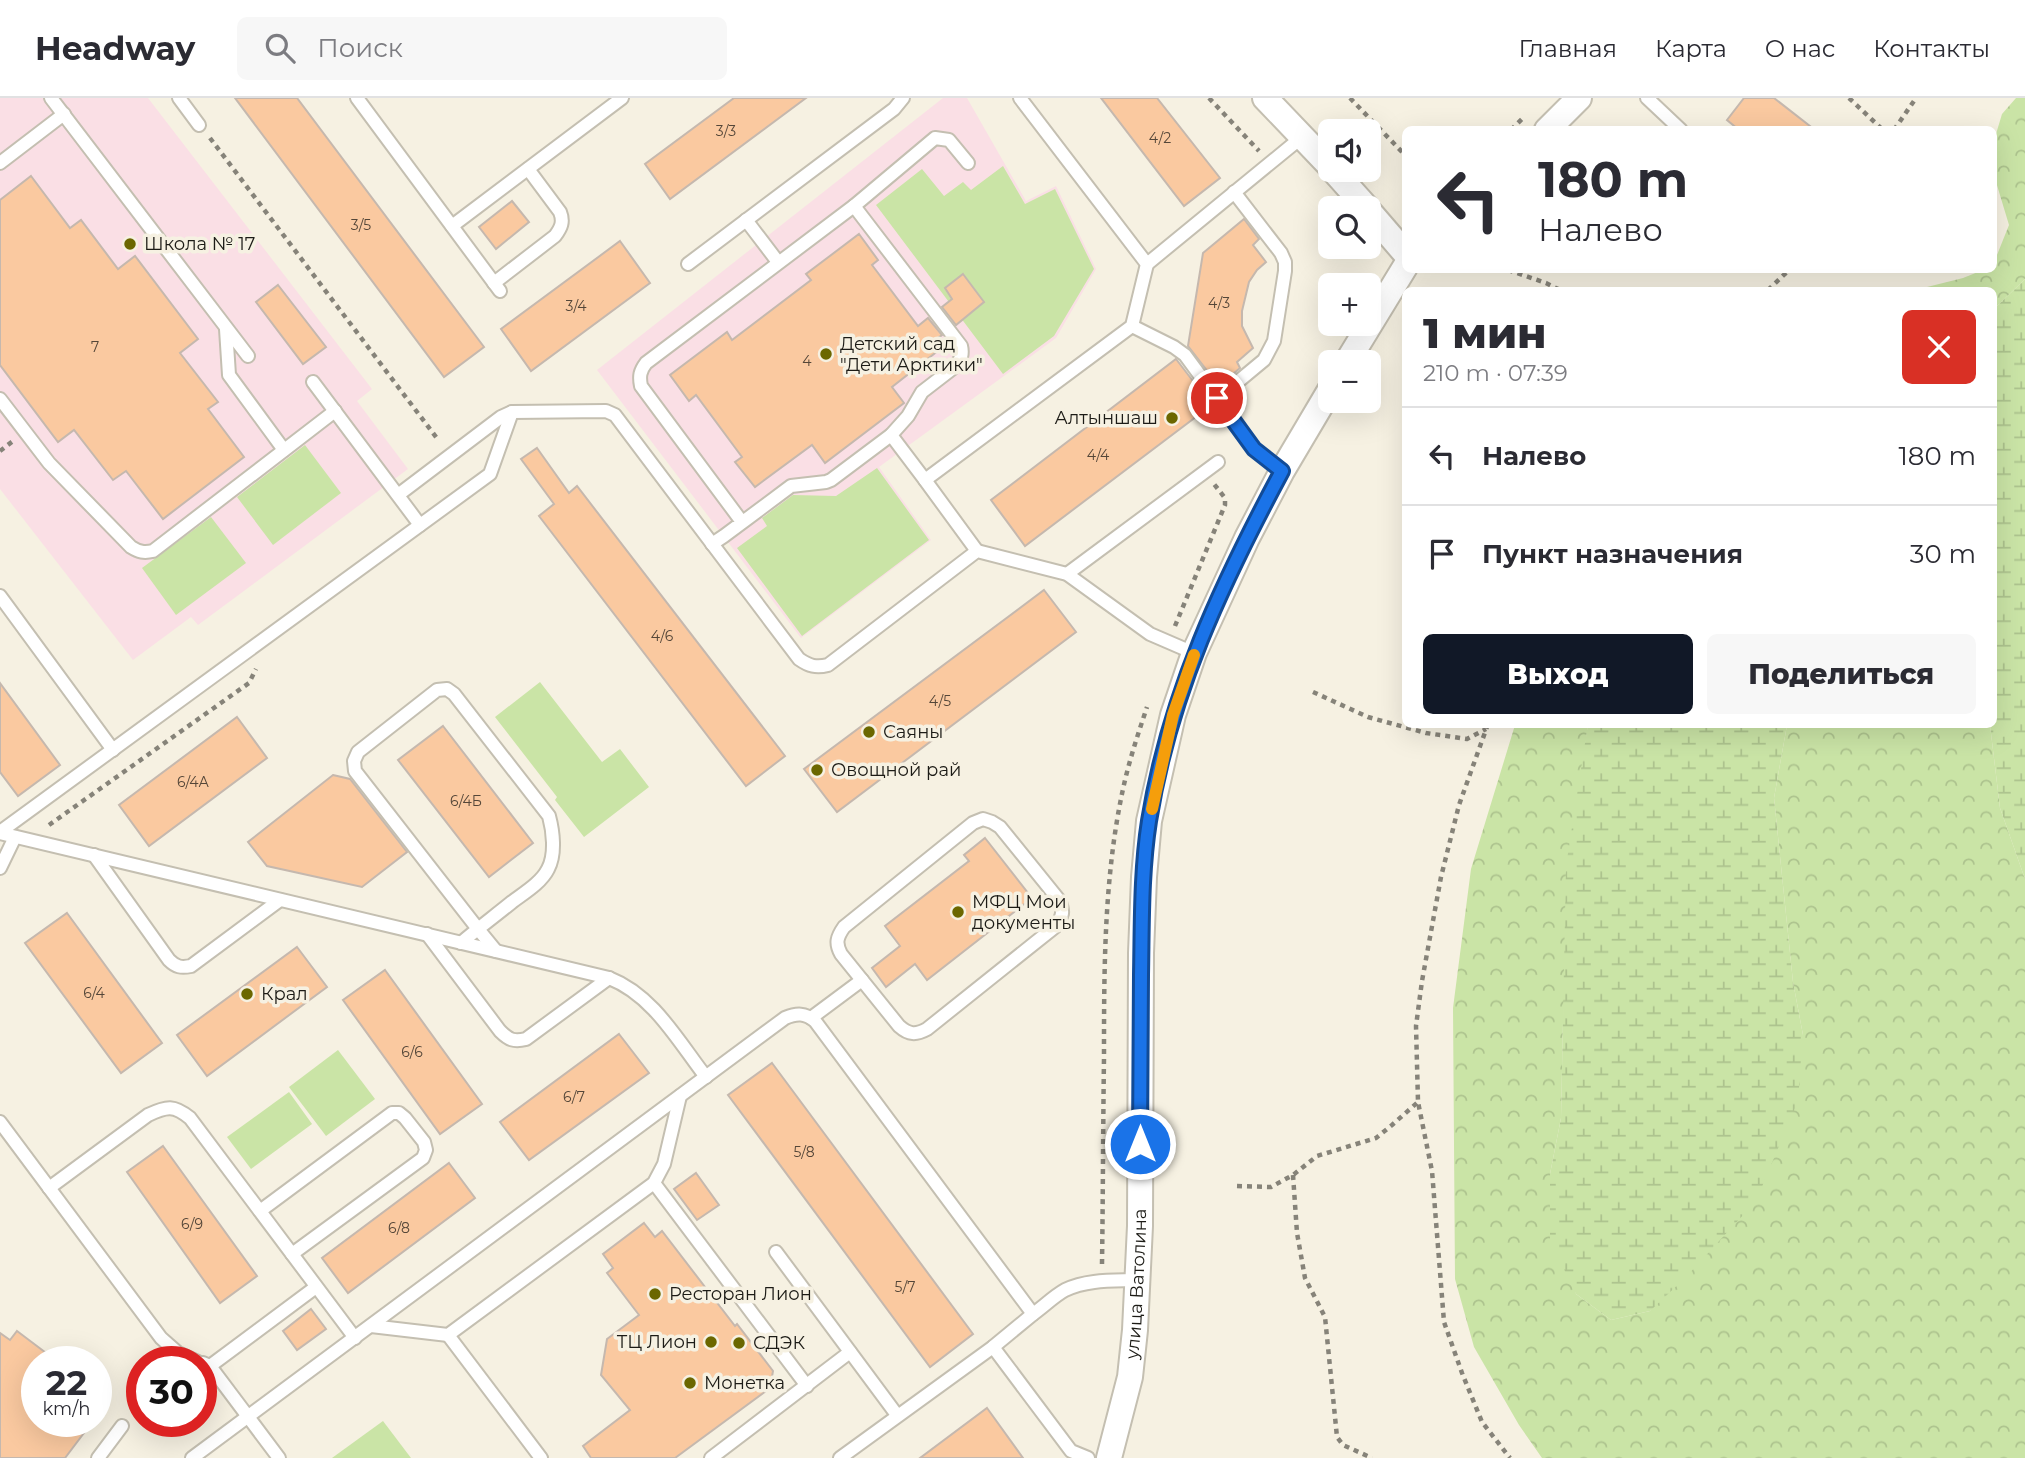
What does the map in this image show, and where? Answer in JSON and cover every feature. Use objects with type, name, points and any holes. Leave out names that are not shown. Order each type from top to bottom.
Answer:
[{"type":"street","points":[[1265,98],[1318,154]]},
{"type":"street","points":[[1551,126],[1579,98]]},
{"type":"street","points":[[1344,182],[1357,196]]},
{"type":"street","points":[[1381,224],[1402,249]]},
{"type":"street","points":[[1354,350],[1402,272]]},
{"type":"street","name":"улица Ватолина","points":[[1109,1458],[1130,1377],[1138,1280],[1143,877],[1149,821],[1173,715],[1219,594],[1282,471],[1318,410]]},
{"type":"lane","points":[[51,98],[248,356]]},
{"type":"lane","points":[[179,98],[200,125]]},
{"type":"lane","points":[[357,98],[497,287],[561,228],[560,212],[528,169]]},
{"type":"lane","points":[[452,226],[622,98]]},
{"type":"lane","points":[[688,264],[894,109],[903,98]]},
{"type":"lane","points":[[1020,98],[1147,264]]},
{"type":"lane","points":[[1647,98],[1677,126]]},
{"type":"lane","points":[[0,163],[64,114]]},
{"type":"lane","points":[[925,480],[1132,326],[1147,264],[1302,137]]},
{"type":"lane","points":[[742,523],[641,386],[639,377],[646,363],[854,206],[934,138],[949,140],[968,163]]},
{"type":"lane","points":[[1217,398],[1264,360],[1270,351],[1285,271],[1282,253],[1234,192]]},
{"type":"lane","points":[[712,544],[791,486],[831,480],[891,435],[908,416],[922,392],[957,365],[962,352],[961,346],[854,206]]},
{"type":"lane","points":[[746,220],[778,262]]},
{"type":"lane","points":[[1132,326],[1185,355],[1254,449],[1282,471]]},
{"type":"lane","points":[[226,327],[229,375],[284,450]]},
{"type":"lane","points":[[313,382],[420,525]]},
{"type":"lane","points":[[0,400],[49,463],[139,552],[153,551],[335,411]]},
{"type":"lane","points":[[398,495],[501,417],[512,412],[606,411],[615,415],[800,659],[807,665],[819,667],[828,665],[977,551]]},
{"type":"lane","points":[[0,833],[490,474],[512,412]]},
{"type":"lane","points":[[891,435],[977,551],[1067,574],[1150,634],[1195,653]]},
{"type":"lane","points":[[1067,574],[1218,462]]},
{"type":"lane","points":[[0,596],[113,750]]},
{"type":"lane","points":[[461,943],[478,929],[537,883],[547,872],[551,862],[553,830],[549,816],[454,694],[447,689],[438,690],[358,752],[354,761],[355,771],[478,929],[496,951]]},
{"type":"lane","points":[[983,819],[1000,827],[1059,900],[1063,909],[1062,918],[1056,926],[918,1034],[907,1033],[899,1026],[862,980],[836,945],[838,935],[844,927],[973,823],[983,819]]},
{"type":"lane","points":[[0,833],[609,978],[644,1000],[706,1077]]},
{"type":"lane","points":[[0,869],[15,837]]},
{"type":"lane","points":[[94,855],[169,960],[175,966],[183,968],[191,966],[279,900]]},
{"type":"lane","points":[[427,934],[500,1031],[508,1039],[516,1041],[526,1039],[609,978]]},
{"type":"lane","points":[[811,1018],[862,980]]},
{"type":"lane","points":[[192,1458],[680,1096],[795,1014],[804,1014],[811,1018],[1033,1314]]},
{"type":"lane","points":[[371,1326],[448,1335],[654,1183],[664,1164],[680,1096]]},
{"type":"lane","points":[[49,1188],[148,1115],[163,1108],[179,1109],[190,1118],[355,1338]]},
{"type":"lane","points":[[260,1211],[392,1113],[400,1113],[424,1142],[426,1150],[423,1158],[292,1254]]},
{"type":"lane","points":[[0,1122],[161,1338],[170,1346]]},
{"type":"lane","points":[[654,1183],[807,1385]]},
{"type":"lane","points":[[776,1252],[897,1415]]},
{"type":"lane","points":[[840,1458],[993,1347],[1064,1291],[1082,1284],[1102,1281],[1138,1280]]},
{"type":"lane","points":[[217,1354],[316,1287]]},
{"type":"lane","points":[[448,1335],[541,1458]]},
{"type":"lane","points":[[993,1347],[1067,1454],[1088,1458]]},
{"type":"lane","points":[[711,1458],[850,1352]]},
{"type":"lane","points":[[217,1380],[279,1458]]},
{"type":"lane","points":[[98,1458],[122,1426]]},
{"type":"path","points":[[1209,98],[1270,163]]},
{"type":"path","points":[[1349,98],[1402,152]]},
{"type":"path","points":[[1849,98],[1879,126]]},
{"type":"path","points":[[1897,126],[1916,98]]},
{"type":"path","points":[[200,125],[451,455]]},
{"type":"path","points":[[1517,273],[1554,287]]},
{"type":"path","points":[[1771,287],[1786,273]]},
{"type":"path","points":[[1313,692],[1367,717],[1402,726]]},
{"type":"path","points":[[1408,728],[1467,739],[1484,728]]},
{"type":"path","points":[[1486,728],[1459,805],[1441,877],[1429,942],[1416,1026],[1418,1101],[1432,1171],[1444,1322],[1482,1422],[1510,1458]]},
{"type":"path","points":[[1237,1186],[1270,1187],[1293,1175],[1317,1156],[1376,1138],[1418,1101]]},
{"type":"path","points":[[1293,1175],[1297,1233],[1305,1278],[1325,1317],[1337,1437],[1343,1445],[1372,1458]]},
{"type":"shaded area","name":"Школа № 17","points":[[0,98],[148,98],[372,389],[357,401],[408,469],[198,625],[191,617],[133,660],[0,489]]},
{"type":"shaded area","name":"Детский сад \"Дети Арктики\"","points":[[943,98],[967,98],[1026,201],[1056,186],[1096,269],[1056,338],[879,467],[931,540],[801,638],[597,370]]},
{"type":"green space","points":[[2016,98],[2025,98],[2025,279],[1997,306],[1997,287],[1927,287],[1976,273],[1997,273],[1997,255],[2009,225],[1997,185],[1997,131],[2002,114]]},
{"type":"green space","points":[[1003,166],[1025,204],[1055,189],[1094,269],[1054,336],[1003,374],[876,205],[922,169],[944,196],[963,182],[971,190]]},
{"type":"green space","points":[[2025,279],[2025,879],[2000,808],[1990,728],[1997,728],[1997,306]]},
{"type":"green space","points":[[305,445],[341,493],[273,545],[237,497]]},
{"type":"green space","points":[[877,468],[929,540],[802,636],[737,548],[767,526],[762,518],[793,495],[836,496]]},
{"type":"green space","points":[[211,517],[246,563],[176,615],[142,568]]},
{"type":"green space","points":[[540,682],[602,762],[620,749],[649,787],[584,837],[555,800],[557,797],[495,717]]},
{"type":"green space","points":[[1514,728],[1588,728],[1581,778],[1563,1022],[1561,1118],[1550,1174],[1576,1294],[1611,1320],[1650,1311],[1803,1035],[1793,982],[1774,798],[1786,728],[1990,728],[2000,808],[2025,879],[2025,1458],[1542,1458],[1519,1425],[1474,1347],[1455,1279],[1453,1008],[1471,869]]},
{"type":"green space","points":[[1587,728],[1786,728],[1774,798],[1793,982],[1803,1035],[1798,1101],[1756,1201],[1686,1277],[1650,1311],[1611,1320],[1576,1294],[1550,1240],[1550,1174],[1561,1118],[1566,866]]},
{"type":"green space","points":[[338,1050],[375,1099],[326,1136],[289,1087]]},
{"type":"green space","points":[[289,1092],[312,1124],[251,1169],[227,1137]]},
{"type":"green space","points":[[383,1421],[411,1458],[332,1458]]},
{"type":"building","points":[[235,98],[297,98],[484,347],[444,377]]},
{"type":"building","points":[[734,98],[806,98],[670,199],[645,164]]},
{"type":"building","points":[[1101,98],[1157,98],[1220,178],[1184,206]]},
{"type":"building","points":[[1744,98],[1774,98],[1810,126],[1734,126],[1727,120]]},
{"type":"building","points":[[31,176],[70,228],[81,220],[118,269],[135,256],[198,339],[180,353],[218,402],[208,409],[244,457],[163,519],[126,471],[113,480],[74,430],[58,442],[0,365],[0,200]]},
{"type":"building","points":[[512,201],[529,222],[496,249],[479,227]]},
{"type":"building","points":[[1244,219],[1259,239],[1253,245],[1266,262],[1249,282],[1242,311],[1242,326],[1253,348],[1237,362],[1240,368],[1219,386],[1188,346],[1203,253]]},
{"type":"building","points":[[859,234],[878,260],[872,265],[918,326],[928,318],[942,335],[938,338],[944,346],[892,387],[904,403],[825,463],[812,445],[755,487],[735,462],[742,457],[696,395],[689,401],[670,375],[727,332],[732,340],[811,280],[806,274]]},
{"type":"building","points":[[620,241],[650,283],[531,371],[501,329]]},
{"type":"building","points":[[963,274],[984,302],[956,325],[942,307],[952,299],[945,288]]},
{"type":"building","points":[[278,285],[326,347],[303,364],[256,302]]},
{"type":"building","points":[[1176,359],[1206,398],[1200,403],[1205,410],[1025,546],[991,500]]},
{"type":"building","points":[[537,448],[569,493],[577,486],[785,756],[746,786],[539,516],[554,504],[521,459]]},
{"type":"building","points":[[1044,590],[1076,632],[837,812],[804,769]]},
{"type":"building","points":[[0,683],[60,765],[18,796],[0,772]]},
{"type":"building","points":[[237,717],[267,758],[149,846],[119,805]]},
{"type":"building","points":[[443,726],[533,843],[489,877],[398,760]]},
{"type":"building","points":[[333,775],[350,779],[407,852],[362,887],[267,866],[248,842]]},
{"type":"building","name":"МФЦ Мои документы","points":[[985,838],[1032,898],[927,980],[915,964],[886,987],[872,968],[900,946],[885,926],[969,861],[964,855]]},
{"type":"building","points":[[67,913],[162,1043],[121,1073],[25,943]]},
{"type":"building","points":[[297,947],[327,987],[207,1076],[177,1035]]},
{"type":"building","points":[[385,970],[482,1104],[440,1134],[343,1000]]},
{"type":"building","points":[[619,1034],[649,1073],[529,1160],[500,1122]]},
{"type":"building","points":[[772,1063],[973,1334],[930,1367],[728,1095]]},
{"type":"building","points":[[163,1146],[257,1276],[220,1303],[127,1172]]},
{"type":"building","points":[[449,1163],[475,1198],[348,1293],[322,1258]]},
{"type":"building","points":[[696,1173],[719,1205],[697,1220],[674,1189]]},
{"type":"building","name":"ТЦ Лион","points":[[644,1223],[655,1237],[662,1231],[773,1371],[770,1388],[675,1458],[591,1458],[583,1446],[630,1410],[601,1375],[607,1339],[639,1315],[607,1273],[613,1268],[603,1254]]},
{"type":"building","points":[[311,1309],[326,1329],[297,1350],[283,1331]]},
{"type":"building","points":[[17,1331],[37,1346],[21,1346],[21,1437],[81,1437],[65,1458],[0,1458],[0,1333],[10,1340]]},
{"type":"building","points":[[987,1408],[1023,1458],[920,1458]]},
{"type":"slow traffic","points":[[1152,809],[1173,715],[1194,655]]},
{"type":"place","name":"Школа № 17","points":[[130,244]]},
{"type":"place","name":"Детский сад \"Дети Арктики\"","points":[[826,354]]},
{"type":"place","name":"Алтыншаш","points":[[1172,418]]},
{"type":"place","name":"Саяны","points":[[869,732]]},
{"type":"place","name":"Овощной рай","points":[[817,770]]},
{"type":"place","name":"МФЦ Мои документы","points":[[958,912]]},
{"type":"place","name":"Крал","points":[[247,994]]},
{"type":"place","name":"Ресторан Лион","points":[[655,1294]]},
{"type":"place","name":"ТЦ Лион","points":[[711,1342]]},
{"type":"place","name":"СДЭК","points":[[739,1343]]},
{"type":"place","name":"Монетка","points":[[690,1383]]},
{"type":"route","points":[[1140,1144],[1143,877],[1149,821],[1173,715],[1195,653],[1219,594],[1282,471],[1254,449],[1217,398]]}]
